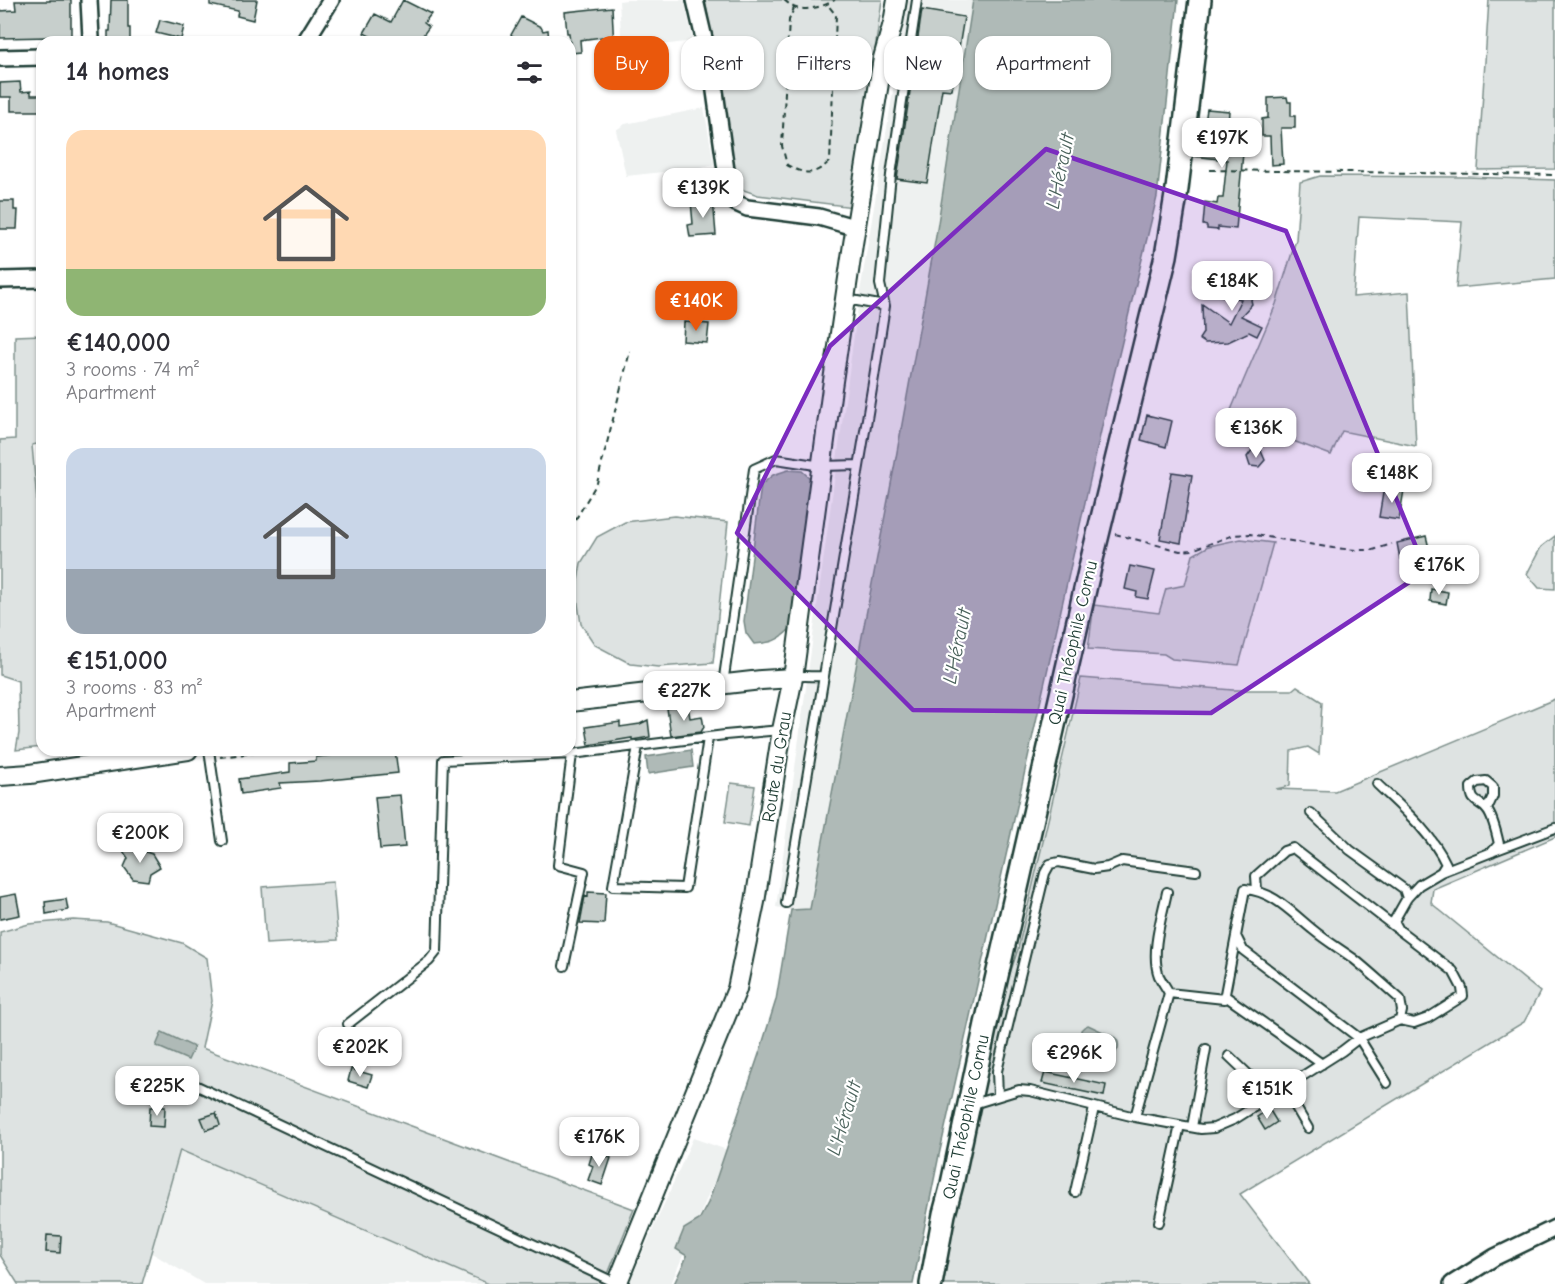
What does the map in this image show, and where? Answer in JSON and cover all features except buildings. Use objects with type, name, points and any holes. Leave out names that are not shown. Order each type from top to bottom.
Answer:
[{"type":"main road","name":"Quai Théophile Cornu","points":[[931,1284],[986,1024],[1091,563],[1166,256],[1177,189],[1200,0]]},
{"type":"street","points":[[89,0],[91,36]]},
{"type":"street","points":[[309,36],[331,0]]},
{"type":"street","points":[[695,0],[712,77],[729,192],[736,203],[747,208],[819,217],[856,228]]},
{"type":"street","name":"Route du Grau","points":[[617,1284],[737,989],[755,902],[782,730],[793,678],[856,228],[884,58],[897,0]]},
{"type":"street","points":[[0,58],[36,57]]},
{"type":"street","points":[[0,280],[36,279]]},
{"type":"street","points":[[576,701],[793,678]]},
{"type":"street","points":[[0,776],[30,774],[137,756]]},
{"type":"street","points":[[1452,1284],[1495,1257],[1555,1228]]},
{"type":"lane","points":[[786,903],[885,306],[880,284],[891,175],[918,0]]},
{"type":"lane","points":[[846,299],[885,306]]},
{"type":"lane","points":[[723,684],[754,469],[776,459],[822,466],[859,465]]},
{"type":"lane","points":[[793,678],[824,676]]},
{"type":"lane","points":[[576,754],[782,730]]},
{"type":"lane","points":[[638,746],[613,886],[685,888],[708,738]]},
{"type":"lane","points":[[210,756],[222,841]]},
{"type":"lane","points":[[348,1024],[429,961],[437,951],[443,760],[530,756]]},
{"type":"lane","points":[[564,966],[584,872],[558,865],[573,756]]},
{"type":"lane","points":[[1377,784],[1419,826],[1439,850],[1446,864],[1441,872]]},
{"type":"lane","points":[[1487,809],[1499,844],[1492,852]]},
{"type":"lane","points":[[1311,813],[1350,850],[1404,889],[1407,898]]},
{"type":"lane","points":[[1398,930],[1394,921],[1407,898],[1419,885],[1441,872],[1555,828]]},
{"type":"lane","points":[[969,1105],[1019,1090],[1030,1091],[1135,1117],[1192,1128],[1214,1128],[1234,1119],[1284,1088],[1359,1038],[1400,1020],[1414,1023],[1428,1018],[1463,996],[1462,988],[1453,971],[1293,848],[1284,851],[1256,876],[1257,890]]},
{"type":"lane","points":[[998,1096],[997,1071],[1045,873],[1050,864],[1059,862],[1094,869],[1108,867],[1122,861],[1196,871]]},
{"type":"lane","points":[[1169,993],[1224,999],[1245,890],[1257,890],[1277,900],[1296,914],[1312,929],[1354,959],[1400,999],[1402,1011],[1400,1020]]},
{"type":"lane","points":[[1135,1117],[1169,993],[1159,975],[1156,963],[1156,947],[1167,892]]},
{"type":"lane","points":[[1236,936],[1243,950],[1359,1038],[1387,1083]]},
{"type":"lane","points":[[1224,995],[1322,1064]]},
{"type":"lane","points":[[1192,1128],[1206,1049]]},
{"type":"lane","points":[[1229,1056],[1270,1096]]},
{"type":"lane","points":[[180,1078],[617,1284]]},
{"type":"lane","points":[[1284,1088],[1308,1128]]},
{"type":"lane","points":[[1075,1192],[1094,1108]]},
{"type":"lane","points":[[1159,1222],[1180,1125]]},
{"type":"path","points":[[784,0],[794,8],[827,4],[835,0]]},
{"type":"path","points":[[794,8],[789,20],[782,146],[787,165],[797,171],[811,174],[830,161],[836,15],[827,4]]},
{"type":"path","points":[[1210,170],[1555,175]]},
{"type":"path","points":[[576,519],[597,483],[630,351]]},
{"type":"path","points":[[1100,530],[1180,552],[1242,534],[1356,550],[1373,550],[1392,544]]},
{"type":"highlighted area","points":[[1046,149],[1286,231],[1426,571],[1211,713],[913,710],[737,533],[830,346]]},
{"type":"shaded area","points":[[684,0],[692,36],[681,36],[681,43],[669,44],[669,36],[621,36],[619,1]]},
{"type":"shaded area","points":[[705,0],[882,0],[872,71],[872,36],[776,36],[776,90],[869,90],[853,207],[758,195],[738,188],[721,90],[764,90],[764,36],[711,36]]},
{"type":"shaded area","points":[[908,0],[973,0],[963,64],[963,36],[902,36]]},
{"type":"shaded area","points":[[1489,0],[1555,0],[1555,169],[1478,170]]},
{"type":"shaded area","points":[[893,90],[959,90],[936,236],[895,463],[810,910],[791,910],[776,907],[860,292]]},
{"type":"shaded area","points":[[704,108],[714,164],[698,168],[626,176],[616,130],[625,124]]},
{"type":"shaded area","points":[[1320,176],[1555,180],[1555,279],[1456,288],[1462,222],[1359,217],[1353,297],[1409,292],[1416,446],[1342,431],[1331,455],[1228,417],[1276,304],[1296,240],[1300,182]]},
{"type":"shaded area","points":[[36,335],[36,444],[32,445],[36,489],[36,748],[16,750],[19,733],[18,681],[0,675],[0,440],[15,439],[15,336]]},
{"type":"shaded area","points":[[674,516],[728,522],[713,663],[658,667],[631,664],[595,645],[581,624],[576,591],[581,563],[597,537],[625,522]]},
{"type":"shaded area","points":[[1555,536],[1555,589],[1539,588],[1527,574],[1541,547]]},
{"type":"shaded area","points":[[1241,539],[1273,543],[1239,665],[1172,659],[1164,654],[1088,649],[1094,605],[1159,613],[1166,589],[1185,585],[1193,555],[1209,546]]},
{"type":"shaded area","points":[[1081,678],[1233,690],[1292,690],[1297,686],[1322,702],[1319,754],[1308,747],[1291,751],[1290,786],[1276,789],[1335,791],[1555,699],[1555,837],[1433,889],[1431,903],[1540,992],[1524,1022],[1240,1194],[1309,1284],[943,1284],[963,1172],[1001,1001],[1018,949]]},
{"type":"shaded area","points":[[731,783],[755,786],[749,826],[725,822]]},
{"type":"shaded area","points":[[333,882],[338,940],[266,944],[262,887]]},
{"type":"shaded area","points":[[73,920],[107,922],[182,943],[207,958],[212,1001],[202,1048],[634,1209],[604,1284],[489,1284],[180,1150],[142,1284],[18,1284],[0,1255],[0,932],[29,924]]},
{"type":"shaded area","points":[[693,1138],[727,1150],[671,1284],[629,1284]]},
{"type":"shaded area","points":[[180,1149],[489,1284],[204,1284],[150,1252]]},
{"type":"water","name":"L'Hérault","points":[[973,0],[1178,0],[1157,197],[1107,404],[939,1155],[913,1284],[674,1284],[687,1256],[676,1249],[684,1229],[699,1220],[708,1203],[776,1000],[791,910],[810,909],[895,463],[936,236],[959,90],[963,90],[963,64]]},
{"type":"water","points":[[788,470],[802,471],[812,480],[790,629],[774,641],[754,644],[746,633],[744,621],[761,485],[773,475]]},
{"type":"water","points":[[691,750],[693,767],[648,774],[646,757]]},
{"type":"water","points":[[1088,1025],[1116,1038],[1119,1047],[1112,1056],[1102,1057],[1081,1038],[1081,1030]]},
{"type":"water","points":[[162,1032],[194,1047],[188,1060],[156,1046]]}]
